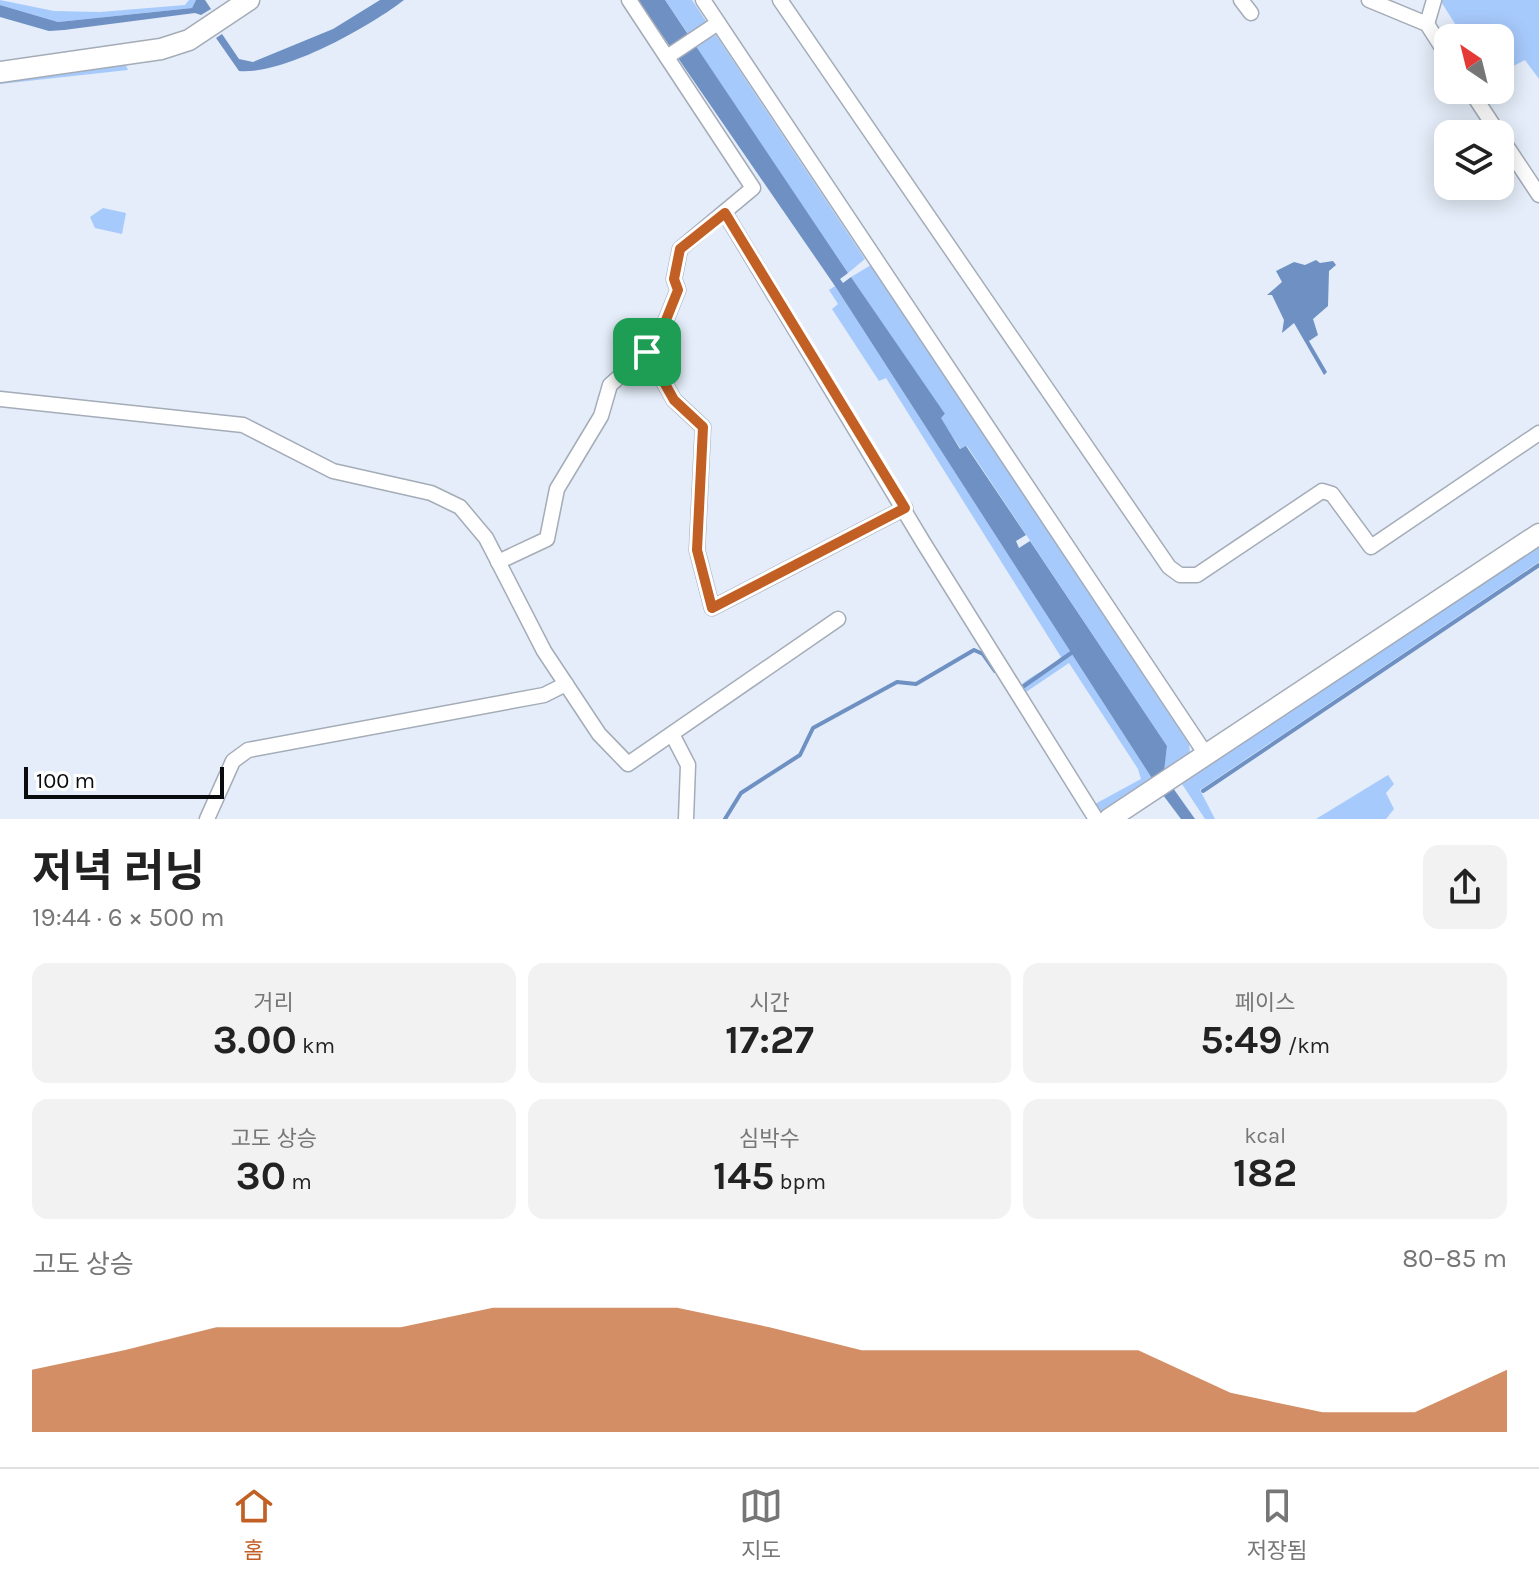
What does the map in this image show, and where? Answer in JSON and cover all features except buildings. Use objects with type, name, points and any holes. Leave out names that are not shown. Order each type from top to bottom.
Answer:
[{"type":"main road","points":[[0,71],[161,49],[213,25],[249,0]]},
{"type":"main road","points":[[1109,819],[1539,534]]},
{"type":"street","points":[[498,562],[547,539],[557,489],[601,416],[610,385],[647,352],[666,320],[678,290],[674,279],[680,249],[753,188],[629,0]]},
{"type":"street","points":[[703,0],[1207,756]]},
{"type":"street","points":[[780,0],[1169,567],[1180,575],[1197,575],[1322,491],[1332,494],[1371,547],[1539,433]]},
{"type":"street","points":[[1241,0],[1251,13]]},
{"type":"street","points":[[1369,0],[1427,24],[1434,35]]},
{"type":"street","points":[[1427,24],[1434,0]]},
{"type":"street","points":[[667,57],[718,23]]},
{"type":"street","points":[[1514,157],[1539,195]]},
{"type":"street","points":[[725,213],[1096,819]]},
{"type":"street","points":[[647,352],[674,400],[703,427],[697,550],[712,608],[905,508]]},
{"type":"street","points":[[0,399],[243,425],[333,471],[446,499],[473,521],[544,651],[599,734],[628,764],[838,619]]},
{"type":"street","points":[[207,819],[233,761],[248,750],[544,695],[566,684]]},
{"type":"street","points":[[672,734],[688,765],[686,819]]},
{"type":"shaded area","points":[[0,0],[54,11],[100,12],[185,5],[189,0],[196,0],[192,8],[58,22],[0,5]]},
{"type":"shaded area","points":[[196,0],[205,0],[211,9],[201,15],[195,13],[64,30],[49,31],[0,17],[0,5],[58,22],[192,8]]},
{"type":"shaded area","points":[[380,0],[404,0],[325,47],[258,70],[239,71],[216,38],[222,34],[239,59],[253,62],[333,29]]},
{"type":"shaded area","points":[[638,0],[665,0],[848,273],[840,279],[843,283],[851,277],[945,414],[941,418],[960,449],[966,446],[1026,535],[1016,541],[1019,548],[1030,541],[1167,746],[1164,772],[1153,780],[835,286]]},
{"type":"shaded area","points":[[665,0],[692,0],[708,24],[691,38]]},
{"type":"shaded area","points":[[1440,0],[1539,0],[1539,79],[1525,60],[1514,66],[1514,24],[1455,24]]},
{"type":"shaded area","points":[[716,35],[865,259],[848,273],[694,44]]},
{"type":"shaded area","points":[[124,61],[128,70],[0,84],[0,75]]},
{"type":"shaded area","points":[[103,208],[126,213],[122,234],[95,228],[90,217]]},
{"type":"shaded area","points":[[1316,260],[1320,263],[1333,261],[1336,265],[1329,271],[1328,306],[1313,319],[1318,335],[1309,341],[1327,372],[1324,375],[1294,323],[1282,333],[1284,320],[1272,295],[1267,295],[1282,282],[1276,271],[1294,262],[1305,265]]},
{"type":"shaded area","points":[[871,265],[1189,744],[1190,753],[1164,772],[1167,746],[967,446],[961,449],[940,418],[945,415],[851,277]]},
{"type":"shaded area","points":[[835,286],[1153,780],[1104,818],[1095,804],[1141,779],[1138,769],[1069,663],[1026,692],[1021,685],[1061,657],[886,378],[879,381],[832,309],[838,304],[829,290]]},
{"type":"shaded area","points":[[1539,544],[1539,562],[1200,790],[1215,819],[1205,819],[1182,784]]},
{"type":"shaded area","points":[[1388,775],[1394,784],[1386,793],[1394,809],[1386,819],[1316,819]]},
{"type":"shaded area","points":[[1173,788],[1195,819],[1181,819],[1163,795]]},
{"type":"waterway","points":[[1203,791],[1539,565]]},
{"type":"waterway","points":[[725,819],[741,793],[800,755],[813,728],[897,682],[916,684],[974,650],[983,654],[995,671]]},
{"type":"waterway","points":[[1024,686],[1074,651]]},
{"type":"route","points":[[725,213],[905,508],[747,593],[712,608],[697,550],[703,427],[674,400],[647,352],[666,320],[678,290],[674,279],[680,249],[725,213]]}]
